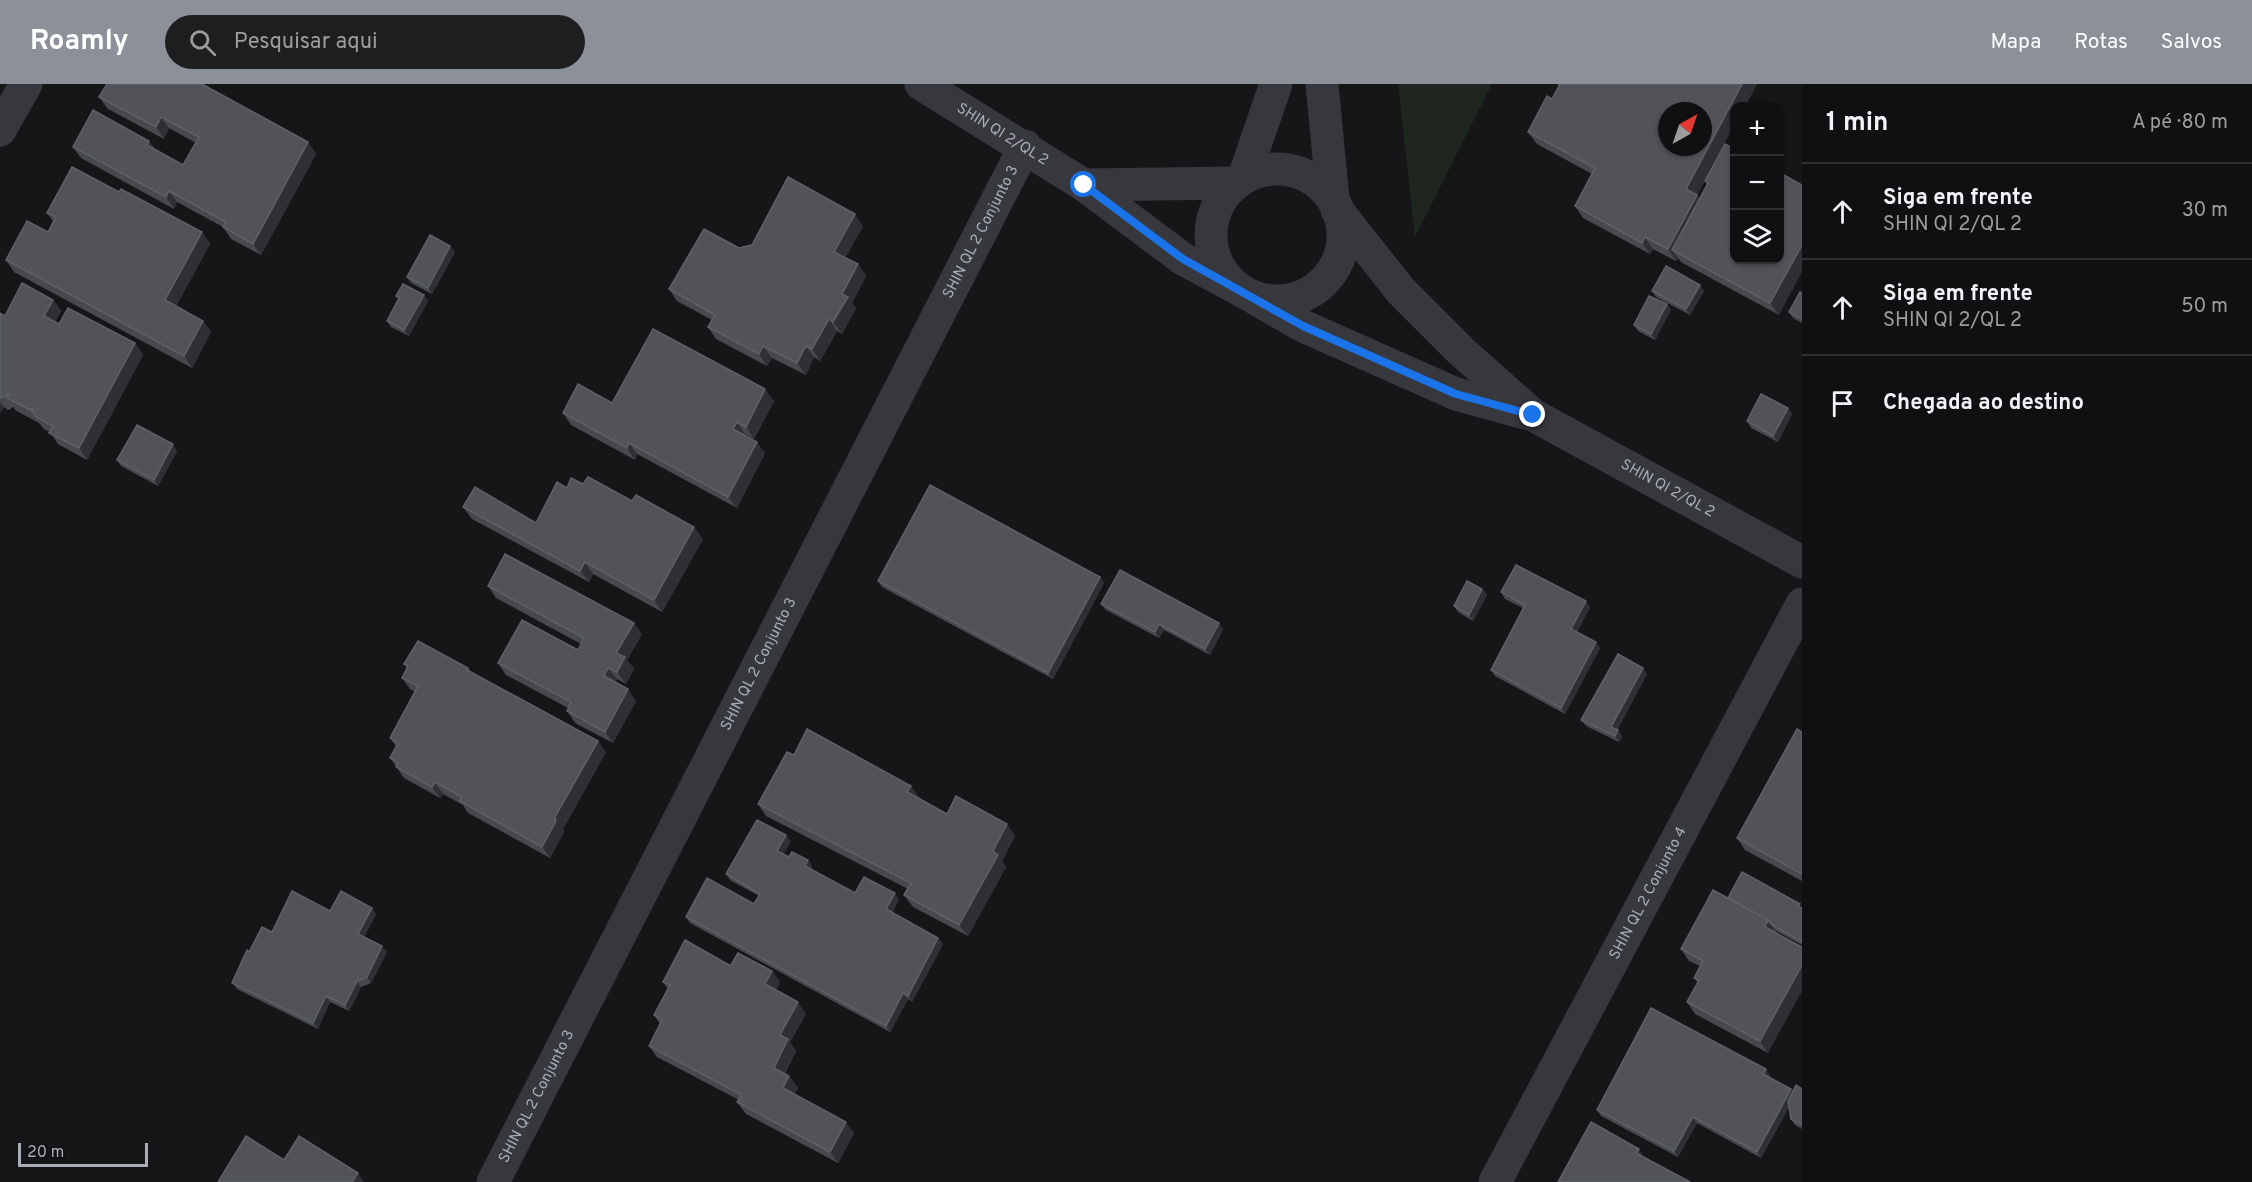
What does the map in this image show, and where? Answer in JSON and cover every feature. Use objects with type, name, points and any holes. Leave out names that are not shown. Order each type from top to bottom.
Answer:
[{"type":"street","points":[[0,130],[26,84]]},
{"type":"street","name":"SHIN QI 2/QL 2","points":[[921,84],[1025,146],[1084,185],[1183,259],[1313,331],[1456,394],[1533,415]]},
{"type":"street","points":[[1276,84],[1240,180],[1217,206],[1210,235],[1216,264],[1244,292],[1280,302],[1307,295],[1328,278],[1341,253],[1343,226],[1335,205],[1322,84]]},
{"type":"street","name":"SHIN QL 2 Conjunto 3","points":[[493,1182],[1025,146]]},
{"type":"street","points":[[1084,185],[1240,180],[1268,169],[1293,171],[1315,182],[1335,205]]},
{"type":"street","name":"SHIN QI 2/QL 2","points":[[1335,205],[1401,291],[1461,351],[1533,415],[1802,562]]},
{"type":"street","name":"SHIN QL 2 Conjunto 4","points":[[1495,1182],[1802,604]]},
{"type":"shaded area","points":[[1398,84],[1492,84],[1415,237]]},
{"type":"building","points":[[107,84],[202,84],[308,142],[253,244],[223,227],[226,222],[169,191],[166,197],[73,147],[93,110],[149,141],[147,145],[183,165],[199,137],[161,117],[156,127],[99,97]]},
{"type":"building","points":[[1560,84],[1742,84],[1732,102],[1730,102],[1730,106],[1712,140],[1712,102],[1658,102],[1658,156],[1704,156],[1686,189],[1697,195],[1668,249],[1645,237],[1642,243],[1575,206],[1595,168],[1528,132],[1547,96],[1552,99]]},
{"type":"building","points":[[1725,144],[1730,147],[1730,264],[1784,264],[1784,175],[1802,185],[1802,245],[1770,303],[1672,250],[1708,183],[1705,181]]},
{"type":"building","points":[[72,167],[119,192],[121,189],[202,232],[165,300],[203,321],[184,356],[6,260],[27,221],[48,232],[56,217],[47,213]]},
{"type":"building","points":[[788,177],[855,214],[834,252],[858,264],[842,294],[848,297],[833,322],[829,319],[812,349],[806,346],[797,363],[763,346],[759,354],[708,327],[715,315],[669,289],[704,229],[739,248],[752,245]]},
{"type":"building","points":[[430,235],[450,246],[428,288],[407,277]]},
{"type":"building","points":[[1666,266],[1700,285],[1686,309],[1652,291]]},
{"type":"building","points":[[22,283],[53,300],[44,316],[59,324],[68,308],[135,343],[79,448],[49,433],[53,426],[36,417],[32,408],[32,411],[7,398],[9,394],[0,398],[0,313],[5,316]]},
{"type":"building","points":[[403,284],[424,295],[404,330],[387,321],[399,298],[396,296]]},
{"type":"building","points":[[1800,292],[1802,293],[1802,319],[1789,312]]},
{"type":"building","points":[[1649,296],[1667,304],[1651,334],[1634,325]]},
{"type":"building","points":[[653,329],[765,389],[746,427],[737,422],[733,429],[757,442],[728,497],[629,443],[627,448],[563,413],[578,384],[612,403]]},
{"type":"building","points":[[1761,394],[1788,408],[1773,436],[1747,421]]},
{"type":"building","points":[[137,425],[173,444],[154,480],[117,460]]},
{"type":"building","points":[[588,477],[632,501],[636,495],[694,527],[654,600],[585,562],[580,571],[463,507],[475,487],[536,523],[557,482],[567,488],[571,478],[583,484]]},
{"type":"building","points":[[930,485],[1100,577],[1048,673],[878,581]]},
{"type":"building","points":[[505,554],[634,623],[616,653],[625,657],[617,672],[608,668],[604,676],[628,689],[605,732],[567,711],[571,702],[498,663],[522,620],[578,650],[584,638],[488,586]]},
{"type":"building","points":[[1516,565],[1586,601],[1571,629],[1596,642],[1561,708],[1491,670],[1525,605],[1501,592]]},
{"type":"building","points":[[1120,570],[1219,623],[1205,649],[1159,624],[1155,632],[1101,604]]},
{"type":"building","points":[[1467,581],[1482,589],[1469,615],[1454,606]]},
{"type":"building","points":[[418,641],[598,741],[555,817],[556,821],[542,847],[460,801],[462,797],[435,782],[432,787],[396,767],[398,762],[390,758],[398,743],[390,738],[418,686],[402,678],[408,666],[404,664]]},
{"type":"building","points":[[1618,654],[1643,668],[1611,727],[1618,730],[1615,736],[1581,720]]},
{"type":"building","points":[[807,729],[911,786],[907,792],[947,814],[956,796],[1007,824],[993,851],[998,855],[959,925],[904,895],[911,883],[758,804],[787,752],[794,755]]},
{"type":"building","points":[[1797,729],[1802,732],[1802,874],[1737,838]]},
{"type":"building","points":[[757,820],[786,835],[777,851],[789,857],[792,852],[808,860],[805,866],[855,893],[864,877],[895,893],[886,909],[938,938],[908,996],[903,993],[886,1026],[686,917],[707,878],[754,904],[760,894],[726,874]]},
{"type":"building","points":[[1742,872],[1800,904],[1798,906],[1802,908],[1802,942],[1728,898]]},
{"type":"building","points":[[1713,890],[1768,920],[1765,927],[1802,947],[1802,965],[1760,1041],[1687,1002],[1699,980],[1694,978],[1703,961],[1681,949]]},
{"type":"building","points":[[292,891],[330,911],[341,891],[372,908],[358,934],[382,946],[367,977],[357,981],[345,1005],[326,996],[313,1023],[232,983],[247,950],[249,952],[262,927],[272,932]]},
{"type":"building","points":[[685,940],[729,965],[738,953],[772,971],[765,984],[798,1002],[780,1035],[788,1039],[774,1068],[789,1076],[783,1088],[846,1122],[830,1152],[737,1102],[742,1095],[649,1046],[662,1020],[654,1015],[670,985],[663,982]]},
{"type":"building","points":[[1651,1008],[1766,1069],[1763,1074],[1791,1089],[1757,1152],[1693,1117],[1674,1151],[1597,1110]]},
{"type":"building","points":[[1796,1085],[1802,1089],[1802,1125],[1791,1119],[1788,1101]]},
{"type":"building","points":[[1591,1122],[1639,1149],[1636,1153],[1690,1182],[1558,1182]]},
{"type":"building","points":[[246,1136],[284,1160],[299,1136],[358,1173],[352,1182],[218,1182]]},
{"type":"route","points":[[1084,185],[1183,259],[1303,326],[1456,394],[1533,415]]}]
